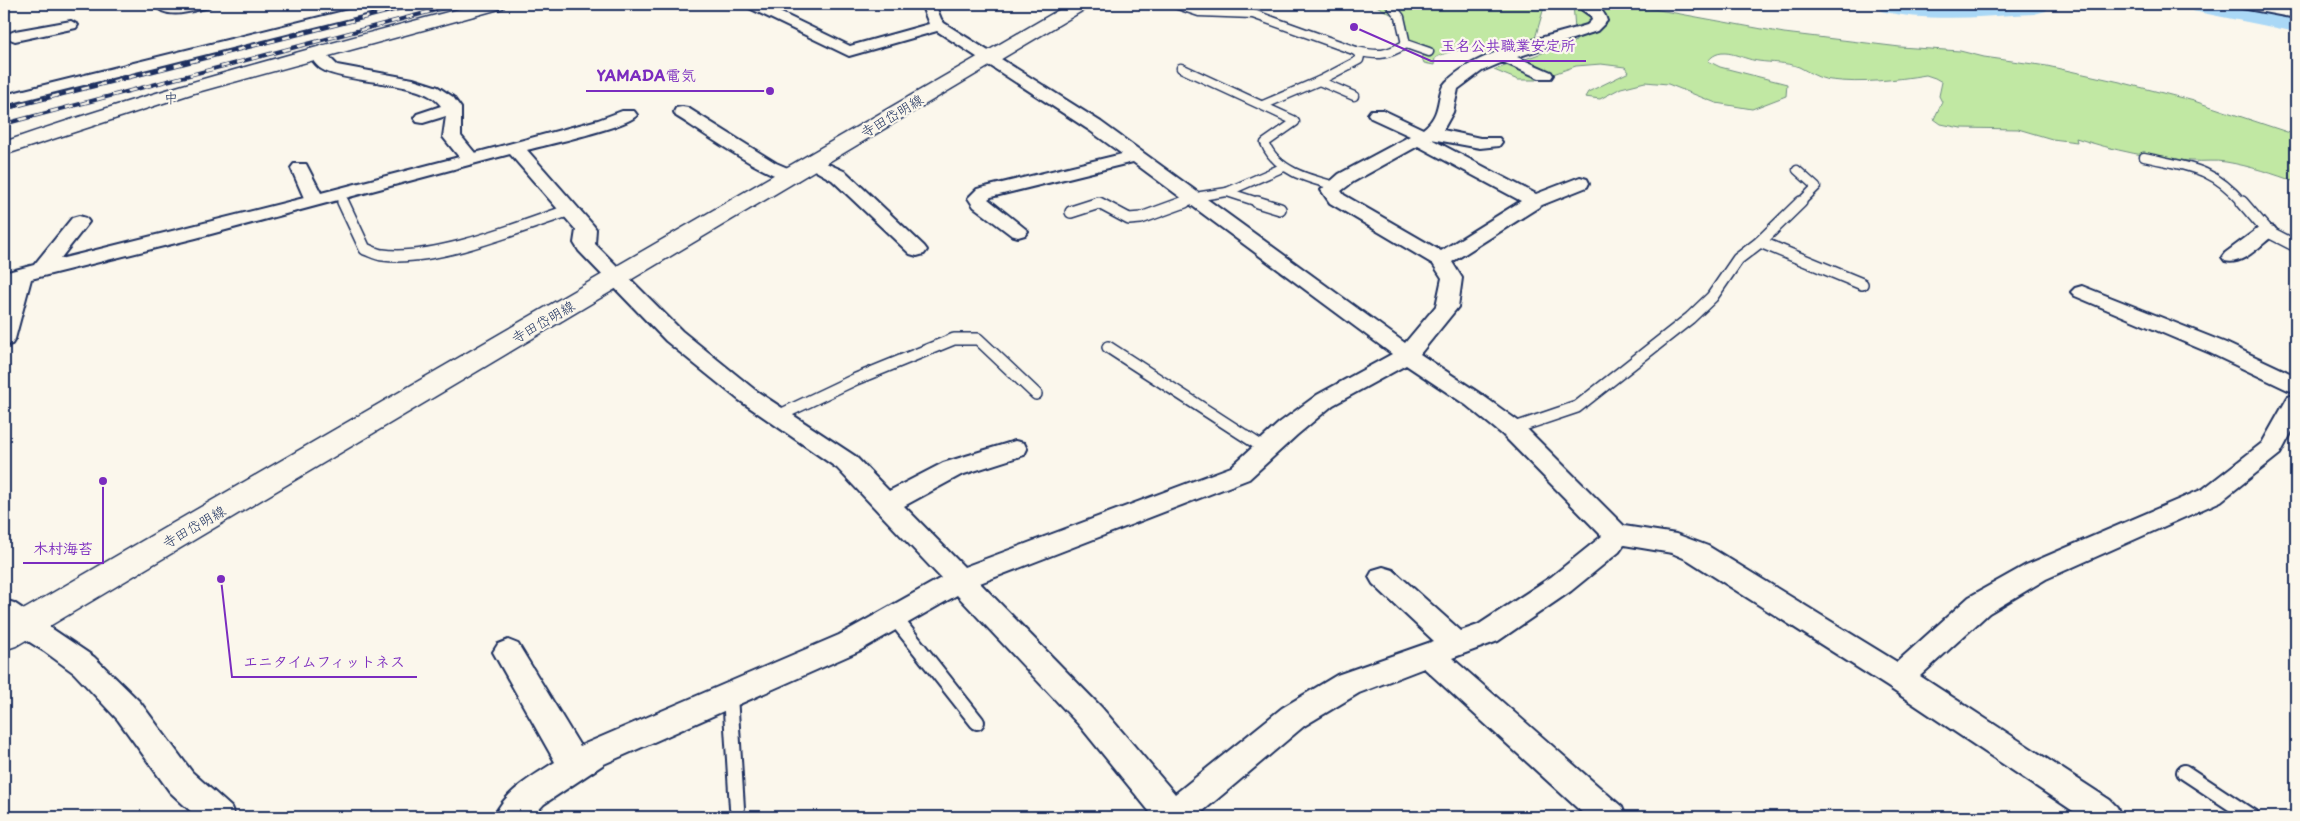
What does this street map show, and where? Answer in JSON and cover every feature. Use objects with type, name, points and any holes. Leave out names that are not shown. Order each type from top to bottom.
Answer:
[{"type":"main road","points":[[4,149],[126,106],[244,71],[497,4]]},
{"type":"main road","name":"寺田岱明線","points":[[11,625],[618,278],[1081,4]]},
{"type":"street","points":[[161,4],[168,10],[204,4]]},
{"type":"street","points":[[4,89],[352,4]]},
{"type":"street","points":[[4,100],[365,10],[376,4]]},
{"type":"street","points":[[752,4],[849,51],[939,26]]},
{"type":"street","points":[[928,4],[934,20],[939,26],[1095,126],[1407,355],[1474,400],[1512,429],[1616,534],[1676,544],[1698,553],[1899,678],[2098,810],[2105,817]]},
{"type":"street","points":[[510,817],[533,794],[593,754],[849,643],[960,580],[1240,473],[1288,429],[1326,400],[1407,355],[1447,307],[1452,278],[1441,260],[1336,199],[1330,190],[1346,178],[1424,136],[1438,126],[1448,107],[1450,87],[1468,72],[1592,28],[1600,21],[1598,14],[1581,4]]},
{"type":"street","points":[[2249,4],[2296,14]]},
{"type":"street","points":[[11,33],[70,25]]},
{"type":"street","points":[[315,52],[331,68],[422,86],[440,94],[453,108],[456,126],[452,137],[471,159]]},
{"type":"street","points":[[1504,58],[1545,75]]},
{"type":"street","points":[[423,118],[453,108]]},
{"type":"street","points":[[682,112],[770,167],[790,176]]},
{"type":"street","points":[[1377,114],[1424,136],[1535,201]]},
{"type":"street","points":[[23,274],[315,201],[604,124],[628,115]]},
{"type":"street","points":[[1424,136],[1480,143],[1493,142]]},
{"type":"street","points":[[512,148],[521,154],[586,229],[584,243],[586,247],[674,336],[747,395],[846,462],[1091,718],[1172,816],[1293,717],[1348,684],[1488,633],[1561,584],[1610,545],[1616,534]]},
{"type":"street","points":[[1018,231],[977,198],[984,193],[1137,156]]},
{"type":"street","points":[[813,162],[839,176],[917,250]]},
{"type":"street","points":[[300,168],[315,201]]},
{"type":"street","points":[[1441,260],[1535,201],[1580,183]]},
{"type":"street","points":[[4,339],[23,274],[79,222]]},
{"type":"street","points":[[2232,256],[2267,231]]},
{"type":"street","points":[[2082,292],[2218,348],[2296,385]]},
{"type":"street","points":[[1899,678],[1979,605],[2036,572],[2212,496],[2271,448],[2296,402]]},
{"type":"street","points":[[886,504],[952,469],[1015,449]]},
{"type":"street","points":[[1383,577],[1443,650],[1610,817]]},
{"type":"street","points":[[11,625],[54,643],[84,665],[129,711],[181,782],[219,817]]},
{"type":"street","points":[[508,652],[574,765]]},
{"type":"lane","points":[[1175,4],[1199,12],[1253,14],[1356,51],[1378,56],[1393,52],[1406,44]]},
{"type":"lane","points":[[1390,4],[1396,9],[1403,20],[1406,44]]},
{"type":"lane","points":[[1406,44],[1429,52]]},
{"type":"lane","points":[[1263,105],[1319,82],[1359,60],[1360,56],[1356,51]]},
{"type":"lane","points":[[1180,68],[1293,120],[1295,122],[1265,143],[1266,148],[1284,167],[1336,186]]},
{"type":"lane","points":[[1319,82],[1354,96]]},
{"type":"lane","points":[[2144,157],[2190,165],[2214,176],[2229,187],[2267,231],[2296,246]]},
{"type":"lane","points":[[1071,212],[1099,203],[1129,219],[1141,218],[1194,199],[1227,192],[1284,167]]},
{"type":"lane","points":[[1512,429],[1578,408],[1690,318],[1712,297],[1738,259],[1760,242],[1816,187],[1796,170]]},
{"type":"lane","points":[[1227,192],[1280,209]]},
{"type":"lane","points":[[339,194],[365,249],[372,254],[382,256],[398,257],[464,244],[570,210]]},
{"type":"lane","points":[[1760,242],[1862,284]]},
{"type":"lane","points":[[778,416],[856,379],[954,339],[978,339],[1036,394]]},
{"type":"lane","points":[[1108,347],[1267,450]]},
{"type":"lane","points":[[894,617],[977,722]]},
{"type":"lane","points":[[730,695],[737,808]]},
{"type":"lane","points":[[2184,772],[2252,817]]},
{"type":"green space","points":[[1373,4],[1545,4],[1534,42],[1488,58],[1469,50],[1455,51],[1435,58],[1434,65],[1424,63],[1422,58],[1425,53],[1409,43],[1396,17]]},
{"type":"green space","points":[[1573,4],[1626,4],[1784,33],[1900,47],[1960,51],[1984,57],[2047,66],[2120,82],[2194,101],[2296,135],[2296,182],[2262,170],[2226,162],[2177,160],[2148,156],[2076,138],[2077,142],[2052,139],[2018,129],[1961,128],[1941,124],[1934,119],[1942,102],[1939,96],[1942,82],[1926,75],[1878,81],[1842,81],[1822,78],[1789,64],[1752,60],[1725,53],[1713,56],[1708,61],[1720,67],[1787,84],[1786,96],[1752,109],[1716,103],[1668,84],[1645,82],[1621,88],[1600,99],[1585,97],[1588,92],[1629,72],[1625,67],[1601,64],[1576,66],[1536,80],[1518,80],[1494,70],[1576,41]]},
{"type":"waterway","points":[[1893,4],[1936,8],[2034,4]]},
{"type":"waterway","points":[[2205,4],[2296,22]]},
{"type":"railway","points":[[4,109],[418,4]]},
{"type":"railway","points":[[4,124],[459,4]]},
{"type":"place","name":"玉名公共職業安定所","points":[[1354,27]]},
{"type":"place","name":"YAMADA電気","points":[[770,91]]},
{"type":"place","name":"木村海苔","points":[[103,481]]},
{"type":"place","name":"エニタイムフィットネス","points":[[221,579]]},
{"type":"district","name":"中","points":[[171,98]]}]
